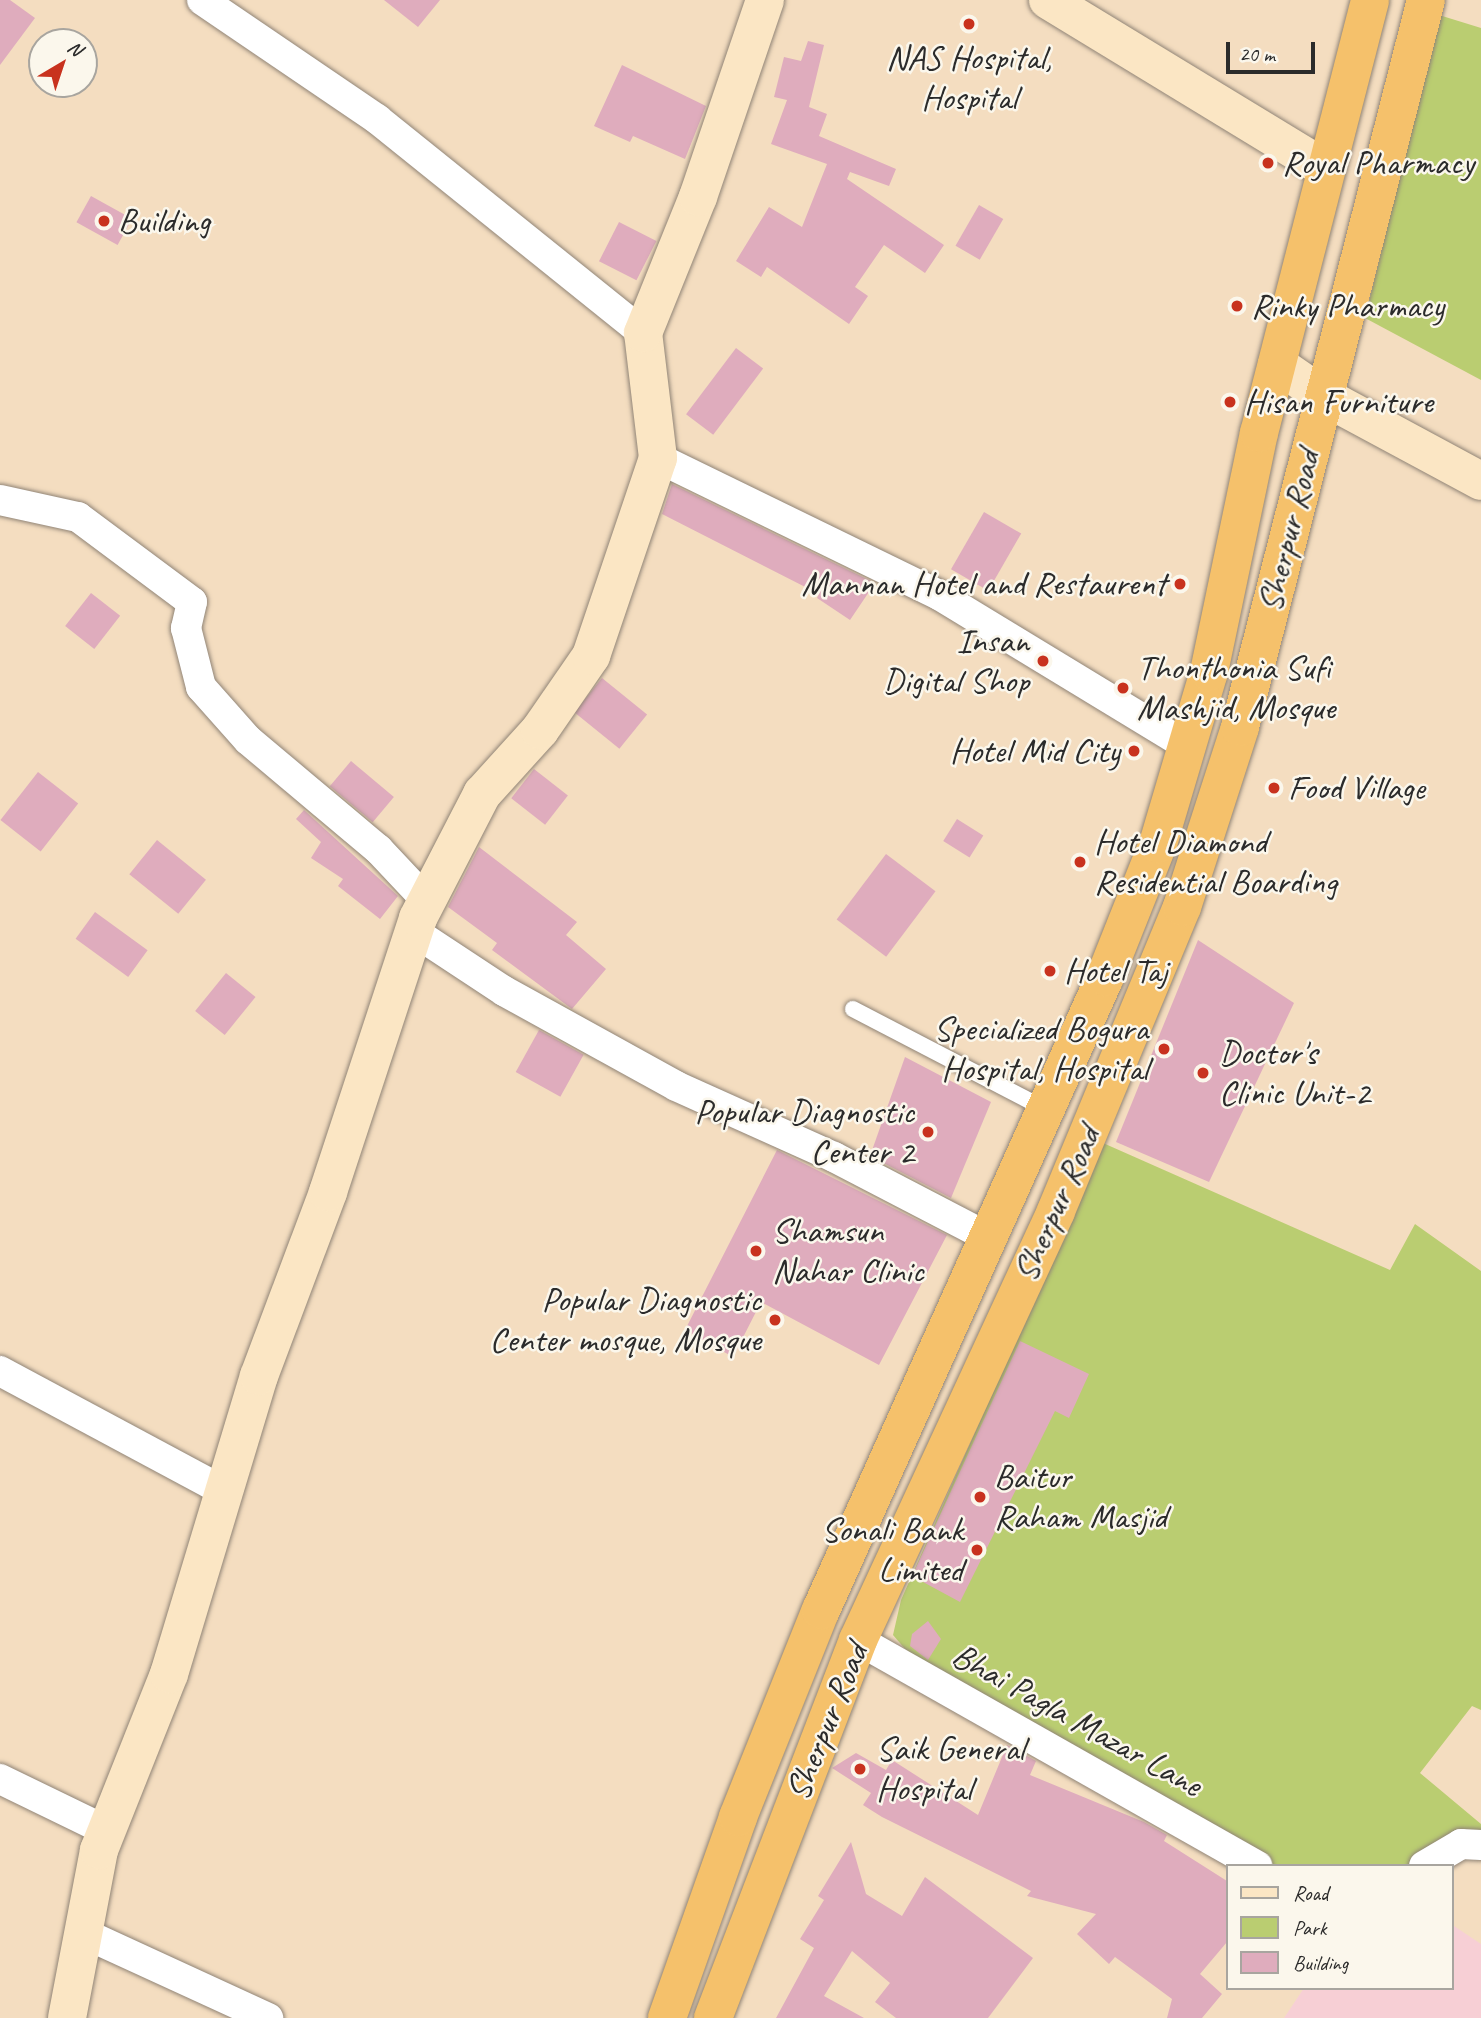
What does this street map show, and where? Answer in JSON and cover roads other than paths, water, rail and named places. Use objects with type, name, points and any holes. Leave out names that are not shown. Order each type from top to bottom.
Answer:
[{"type":"highway","name":"Sherpur Road","points":[[667,2018],[738,1817],[821,1610],[1105,977],[1158,844],[1189,747],[1276,364],[1370,0]]},
{"type":"highway","name":"Sherpur Road","points":[[713,2018],[858,1640],[1056,1211],[1182,907],[1240,727],[1426,0]]},
{"type":"street","points":[[202,0],[377,119],[643,333]]},
{"type":"street","points":[[67,2018],[83,1933],[107,1831],[169,1674],[259,1376],[328,1192],[420,916],[482,794],[540,730],[591,656],[659,457],[643,333],[698,197],[765,0]]},
{"type":"street","points":[[1048,0],[1326,169]]},
{"type":"street","points":[[1276,364],[1323,396],[1481,481]]},
{"type":"street","points":[[659,457],[939,595],[1189,747]]},
{"type":"street","points":[[0,500],[78,517],[192,602],[186,628],[201,687],[248,740],[378,849],[420,916],[504,991],[676,1086],[834,1157],[988,1237]]},
{"type":"street","points":[[0,1371],[224,1491]]},
{"type":"street","name":"Bhai Pagla Mazar Lane","points":[[858,1640],[1253,1864]]},
{"type":"street","points":[[0,1779],[107,1831]]},
{"type":"street","points":[[1427,1864],[1461,1844],[1481,1845]]},
{"type":"street","points":[[83,1933],[268,2018]]},
{"type":"lane","points":[[853,1009],[1045,1109]]},
{"type":"place","name":"NAS Hospital, Hospital","points":[[969,24]]},
{"type":"place","name":"Royal Pharmacy","points":[[1268,163]]},
{"type":"place","name":"Building","points":[[104,221]]},
{"type":"place","name":"Rinky Pharmacy","points":[[1237,306]]},
{"type":"place","name":"Hisan Furniture","points":[[1230,402]]},
{"type":"place","name":"Mannan Hotel and Restaurent","points":[[1180,584]]},
{"type":"place","name":"Insan Digital Shop","points":[[1043,661]]},
{"type":"place","name":"Thonthonia Sufi Mashjid, Mosque","points":[[1123,688]]},
{"type":"place","name":"Hotel Mid City","points":[[1134,751]]},
{"type":"place","name":"Food Village","points":[[1274,788]]},
{"type":"place","name":"Hotel Diamond Residential Boarding","points":[[1080,862]]},
{"type":"place","name":"Hotel Taj","points":[[1050,971]]},
{"type":"place","name":"Specialized Bogura Hospital, Hospital","points":[[1164,1049]]},
{"type":"place","name":"Doctor's Clinic Unit-2","points":[[1203,1073]]},
{"type":"place","name":"Popular Diagnostic Center 2","points":[[928,1132]]},
{"type":"place","name":"Shamsun Nahar Clinic","points":[[756,1251]]},
{"type":"place","name":"Popular Diagnostic Center mosque, Mosque","points":[[775,1320]]},
{"type":"place","name":"Baitur Raham Masjid","points":[[980,1497]]},
{"type":"place","name":"Sonali Bank Limited","points":[[977,1550]]},
{"type":"place","name":"Saik General Hospital","points":[[860,1769]]}]
